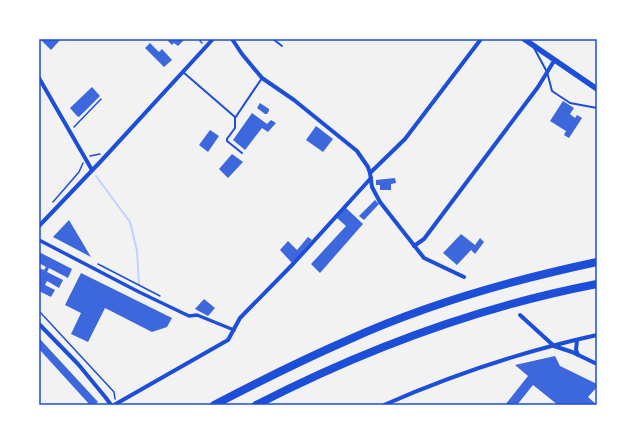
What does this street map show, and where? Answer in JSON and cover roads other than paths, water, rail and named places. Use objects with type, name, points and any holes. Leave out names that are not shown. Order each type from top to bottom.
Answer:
[{"type":"highway","points":[[214,405],[278,372],[349,339],[407,316],[468,295],[510,283],[597,262]]},
{"type":"highway","points":[[256,405],[348,361],[464,317],[510,304],[597,284]]},
{"type":"street","points":[[39,226],[213,39]]},
{"type":"street","points":[[232,39],[242,54],[262,78],[294,100],[357,151],[371,176],[372,188],[380,202],[424,258],[464,277]]},
{"type":"street","points":[[39,324],[78,364],[112,405],[228,340],[240,318],[293,264],[405,139],[481,39]]},
{"type":"street","points":[[524,39],[597,89]]},
{"type":"street","points":[[414,246],[424,239],[538,87],[554,60]]},
{"type":"street","points":[[39,78],[92,170]]},
{"type":"street","points":[[39,240],[138,292],[189,316],[198,315],[234,330]]},
{"type":"street","points":[[520,315],[554,346],[597,364]]},
{"type":"street","points":[[384,405],[418,390],[485,366],[597,335]]},
{"type":"street","points":[[577,340],[576,350],[578,355]]},
{"type":"lane","points":[[273,39],[282,46]]},
{"type":"lane","points":[[532,45],[547,72],[552,91],[570,103],[597,108]]},
{"type":"lane","points":[[183,72],[235,118]]},
{"type":"lane","points":[[242,153],[227,142],[227,139],[235,128],[235,118],[262,78]]},
{"type":"waterway","points":[[96,176],[130,222],[137,251],[139,284]]}]
